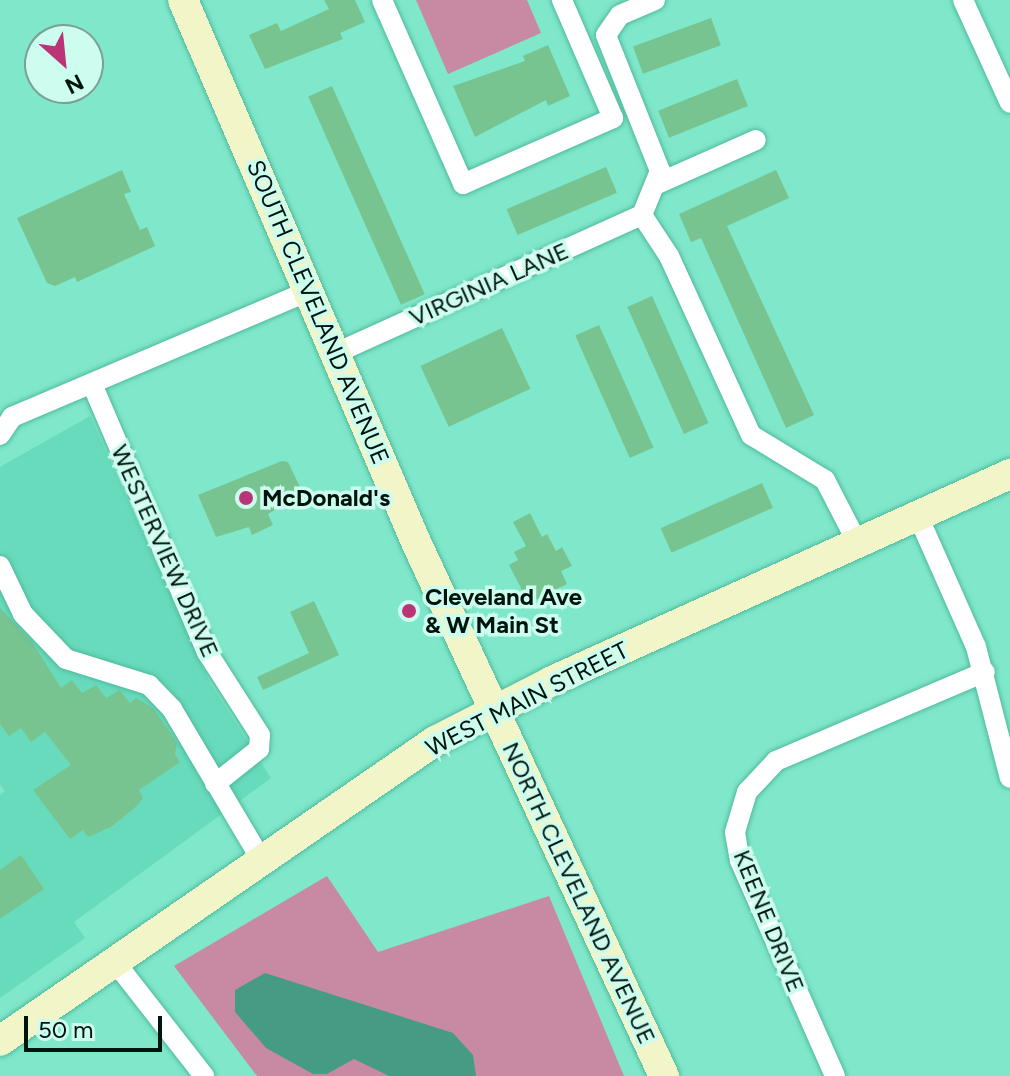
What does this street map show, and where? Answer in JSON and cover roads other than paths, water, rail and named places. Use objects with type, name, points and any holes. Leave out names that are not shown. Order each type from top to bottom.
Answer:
[{"type":"main road","name":"SOUTH CLEVELAND AVENUE","points":[[183,0],[495,709]]},
{"type":"main road","name":"WEST MAIN STREET","points":[[0,1041],[435,741],[495,709],[1010,474]]},
{"type":"main road","name":"NORTH CLEVELAND AVENUE","points":[[495,709],[664,1076]]},
{"type":"street","points":[[382,0],[463,184],[613,118],[562,0]]},
{"type":"street","points":[[655,0],[620,15],[606,35],[660,171],[642,215],[669,256],[751,435],[825,480],[857,542]]},
{"type":"street","points":[[963,0],[1010,103]]},
{"type":"street","points":[[657,184],[756,140]]},
{"type":"street","name":"VIRGINIA LANE","points":[[336,353],[642,215]]},
{"type":"street","points":[[0,435],[12,417],[309,291]]},
{"type":"street","name":"WESTERVIEW DRIVE","points":[[92,384],[207,652],[260,735],[259,749],[215,784]]},
{"type":"street","points":[[918,516],[985,672],[1010,778]]},
{"type":"street","points":[[0,566],[23,614],[66,659],[149,685],[172,709],[262,861]]},
{"type":"street","name":"KEENE DRIVE","points":[[835,1076],[740,861],[735,832],[747,792],[776,761],[985,672]]},
{"type":"street","points":[[115,962],[204,1076]]},
{"type":"water","points":[[265,973],[453,1033],[473,1055],[476,1076],[389,1076],[354,1059],[327,1074],[313,1074],[266,1048],[235,1012],[235,990]]},
{"type":"place","name":"McDonald's","points":[[246,498]]},
{"type":"place","name":"Cleveland Ave & W Main St","points":[[409,611]]}]
